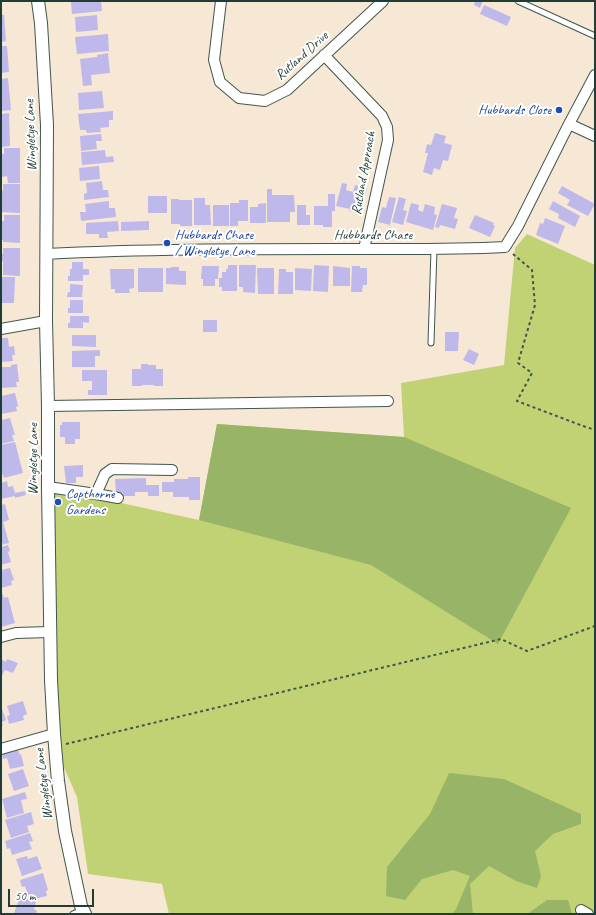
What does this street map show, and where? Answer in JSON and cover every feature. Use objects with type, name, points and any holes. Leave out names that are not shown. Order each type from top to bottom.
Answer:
[{"type":"street","name":"Wingletye Lane","points":[[38,1],[47,125],[46,321],[51,680],[58,781],[65,832],[80,912]]},
{"type":"street","name":"Rutland Drive","points":[[221,1],[214,60],[220,82],[239,98],[265,102],[287,90],[383,1]]},
{"type":"street","name":"Rutland Approach","points":[[324,55],[382,116],[387,127],[388,140],[364,249]]},
{"type":"street","points":[[505,247],[518,226],[595,75]]},
{"type":"street","points":[[570,124],[595,136]]},
{"type":"street","name":"Hubbards Chase","points":[[46,254],[207,249],[469,249],[505,247]]},
{"type":"street","points":[[1,329],[46,321]]},
{"type":"street","points":[[48,406],[388,401]]},
{"type":"street","points":[[96,494],[106,474],[112,469],[172,470]]},
{"type":"street","points":[[48,487],[118,498]]},
{"type":"street","points":[[1,637],[16,634],[50,632]]},
{"type":"street","points":[[1,749],[54,734]]},
{"type":"lane","points":[[518,1],[595,36]]},
{"type":"lane","points":[[431,344],[434,249]]},
{"type":"path","points":[[505,247],[532,270],[535,305],[518,364],[532,373],[517,401],[595,430]]},
{"type":"path","points":[[55,747],[501,639],[527,650],[595,626]]},
{"type":"green space","points":[[527,234],[595,265],[595,914],[169,914],[162,884],[88,874],[77,797],[55,747],[48,487],[199,520],[217,424],[404,437],[401,383],[504,365],[515,248]]},
{"type":"green space","points":[[217,424],[404,437],[571,508],[498,644],[371,565],[199,520]]},
{"type":"green space","points":[[449,773],[504,779],[581,814],[581,824],[553,834],[535,851],[541,876],[537,888],[516,881],[489,866],[470,884],[473,914],[452,914],[456,909],[470,876],[453,870],[422,879],[405,900],[386,896],[387,867],[430,814]]},
{"type":"green space","points":[[547,900],[568,900],[572,914],[529,914]]},
{"type":"building","points":[[101,1],[102,11],[72,14],[71,2]]},
{"type":"building","points":[[475,1],[483,1],[480,8],[474,5]]},
{"type":"building","points":[[484,5],[511,17],[507,26],[480,14]]},
{"type":"building","points":[[1,15],[4,15],[6,41],[1,42]]},
{"type":"building","points":[[97,15],[98,30],[76,32],[75,17]]},
{"type":"building","points":[[108,34],[109,51],[77,54],[75,37]]},
{"type":"building","points":[[1,46],[7,46],[9,72],[1,73]]},
{"type":"building","points":[[108,53],[110,73],[91,75],[92,85],[83,86],[80,59],[97,57],[97,55]]},
{"type":"building","points":[[8,78],[11,110],[1,111],[1,79]]},
{"type":"building","points":[[102,91],[104,108],[79,110],[78,93]]},
{"type":"building","points":[[113,111],[113,120],[109,120],[109,127],[100,128],[101,132],[87,133],[86,130],[80,130],[78,114]]},
{"type":"building","points":[[9,113],[10,146],[1,147],[1,114]]},
{"type":"building","points":[[435,133],[446,136],[444,143],[452,145],[448,161],[443,160],[440,170],[434,168],[432,175],[423,172],[428,153],[425,153],[427,144],[431,145]]},
{"type":"building","points":[[101,134],[102,141],[96,141],[97,149],[81,151],[80,136]]},
{"type":"building","points":[[4,148],[20,148],[20,183],[8,183],[7,176],[1,177],[1,154],[4,154]]},
{"type":"building","points":[[105,150],[106,157],[113,156],[114,162],[82,165],[81,152]]},
{"type":"building","points":[[99,166],[100,179],[80,181],[79,168]]},
{"type":"building","points":[[102,181],[103,190],[108,190],[109,197],[84,200],[84,194],[87,193],[86,183]]},
{"type":"building","points":[[342,183],[347,184],[346,190],[353,192],[355,185],[367,189],[360,214],[349,211],[350,209],[336,206]]},
{"type":"building","points":[[3,184],[20,184],[20,213],[1,212],[1,190],[3,191]]},
{"type":"building","points":[[562,186],[595,204],[588,216],[567,205],[570,200],[558,193]]},
{"type":"building","points":[[267,189],[272,189],[272,195],[294,195],[295,212],[290,212],[290,222],[267,222]]},
{"type":"building","points":[[328,194],[335,194],[335,211],[332,211],[332,227],[314,225],[314,206],[328,206]]},
{"type":"building","points":[[148,196],[167,196],[167,213],[148,213]]},
{"type":"building","points":[[389,197],[396,198],[390,225],[378,222],[382,207],[386,208]]},
{"type":"building","points":[[399,197],[406,199],[403,210],[407,211],[403,225],[392,222]]},
{"type":"building","points":[[194,198],[205,198],[205,205],[210,205],[211,225],[194,225]]},
{"type":"building","points":[[171,199],[192,200],[192,226],[171,224]]},
{"type":"building","points":[[239,200],[248,200],[248,221],[238,221],[238,226],[230,226],[230,203],[239,203]]},
{"type":"building","points":[[109,201],[109,208],[115,208],[116,217],[81,221],[80,212],[86,212],[85,204]]},
{"type":"building","points":[[553,201],[580,216],[575,227],[558,218],[559,214],[549,209]]},
{"type":"building","points":[[266,203],[266,223],[250,223],[250,207],[258,207],[258,204]]},
{"type":"building","points":[[411,203],[419,205],[418,210],[423,212],[425,204],[435,207],[434,214],[437,215],[433,230],[406,222]]},
{"type":"building","points":[[442,204],[457,208],[454,218],[458,219],[455,229],[440,225],[439,228],[435,227]]},
{"type":"building","points":[[213,205],[229,205],[229,226],[213,226]]},
{"type":"building","points":[[297,205],[306,205],[306,215],[310,215],[310,225],[297,225]]},
{"type":"building","points":[[4,215],[20,215],[20,243],[3,242],[3,240],[1,240],[1,221],[4,221]]},
{"type":"building","points":[[475,215],[494,223],[493,225],[495,226],[490,237],[469,228]]},
{"type":"building","points":[[545,218],[565,226],[558,244],[536,235],[540,223],[543,224]]},
{"type":"building","points":[[118,221],[119,231],[107,232],[108,238],[99,238],[99,234],[86,234],[86,223]]},
{"type":"building","points":[[149,221],[149,230],[121,231],[121,222]]},
{"type":"building","points":[[3,248],[20,248],[20,276],[3,275],[3,261],[1,261],[1,254],[3,254]]},
{"type":"building","points":[[72,262],[83,262],[83,269],[89,269],[89,275],[83,275],[83,281],[68,281],[70,269],[72,269]]},
{"type":"building","points":[[228,265],[237,265],[237,291],[222,291],[222,287],[219,287],[219,278],[222,278],[222,272],[226,272]]},
{"type":"building","points":[[239,265],[256,265],[255,293],[243,292],[243,287],[239,287]]},
{"type":"building","points":[[314,265],[329,266],[328,292],[313,291]]},
{"type":"building","points":[[202,266],[219,266],[218,279],[215,279],[215,286],[203,286],[203,279],[201,279]]},
{"type":"building","points":[[333,266],[350,268],[350,286],[333,286]]},
{"type":"building","points":[[352,266],[367,268],[367,285],[363,285],[362,292],[351,292]]},
{"type":"building","points":[[179,267],[179,271],[186,271],[186,285],[166,284],[166,268]]},
{"type":"building","points":[[138,268],[163,268],[163,292],[138,292]]},
{"type":"building","points":[[257,268],[274,268],[274,294],[258,294]]},
{"type":"building","points":[[295,268],[312,269],[311,291],[295,290]]},
{"type":"building","points":[[110,269],[134,269],[134,288],[129,289],[130,293],[115,293],[115,289],[111,289]]},
{"type":"building","points":[[279,269],[286,269],[286,272],[293,272],[293,294],[278,294]]},
{"type":"building","points":[[1,277],[15,277],[14,303],[1,303]]},
{"type":"building","points":[[70,284],[83,285],[82,297],[67,297],[68,292],[70,292]]},
{"type":"building","points":[[70,300],[83,300],[83,313],[68,313],[68,308],[70,308]]},
{"type":"building","points":[[70,316],[89,316],[89,323],[83,322],[83,328],[68,328]]},
{"type":"building","points":[[203,320],[217,320],[217,332],[203,332]]},
{"type":"building","points":[[445,332],[459,332],[458,351],[445,351]]},
{"type":"building","points":[[72,335],[96,335],[96,347],[72,346]]},
{"type":"building","points":[[1,338],[8,338],[9,347],[14,346],[15,355],[12,355],[13,361],[1,362]]},
{"type":"building","points":[[469,349],[479,354],[474,365],[463,360]]},
{"type":"building","points":[[100,350],[100,356],[95,356],[95,367],[72,367],[72,351]]},
{"type":"building","points":[[17,364],[19,382],[16,382],[17,387],[1,388],[1,367],[11,367],[11,365]]},
{"type":"building","points":[[141,364],[156,365],[156,369],[163,369],[163,386],[132,386],[132,369],[141,369]]},
{"type":"building","points":[[82,370],[107,370],[107,395],[88,395],[88,390],[92,390],[92,381],[82,381]]},
{"type":"building","points":[[15,393],[18,406],[16,407],[17,411],[1,414],[1,396]]},
{"type":"building","points":[[10,418],[15,435],[12,435],[14,441],[1,444],[1,420]]},
{"type":"building","points":[[62,422],[80,422],[80,439],[75,439],[75,444],[65,444],[65,437],[60,437],[60,425],[62,425]]},
{"type":"building","points":[[15,442],[23,473],[4,478],[1,470],[1,445]]},
{"type":"building","points":[[83,465],[83,477],[76,477],[76,483],[66,483],[64,466]]},
{"type":"building","points":[[188,477],[200,477],[200,500],[189,500],[189,497],[173,497],[173,492],[162,492],[162,482],[174,482],[174,479],[188,479]]},
{"type":"building","points":[[146,478],[146,485],[159,485],[159,496],[148,496],[148,492],[135,492],[135,496],[123,496],[123,493],[116,493],[115,479]]},
{"type":"building","points":[[7,481],[8,487],[13,486],[15,493],[25,491],[26,495],[15,498],[15,496],[1,499],[1,483]]},
{"type":"building","points":[[5,504],[9,520],[3,522],[9,543],[1,545],[1,505]]},
{"type":"building","points":[[8,545],[10,551],[8,552],[11,562],[1,565],[1,547]]},
{"type":"building","points":[[10,568],[14,580],[11,581],[12,585],[1,588],[1,570]]},
{"type":"building","points":[[1,590],[4,598],[8,597],[15,623],[1,627]]},
{"type":"building","points":[[1,659],[6,662],[7,659],[18,663],[13,673],[5,670],[1,678]]},
{"type":"building","points":[[23,701],[27,714],[23,716],[24,720],[9,724],[7,716],[10,715],[7,706]]},
{"type":"building","points":[[1,706],[6,720],[2,722],[3,726],[1,726]]},
{"type":"building","points":[[18,750],[20,755],[21,754],[24,766],[10,769],[7,758],[3,759],[2,754]]},
{"type":"building","points":[[23,769],[29,786],[14,791],[8,774]]},
{"type":"building","points":[[25,792],[27,799],[21,800],[24,813],[7,818],[2,799]]},
{"type":"building","points":[[31,812],[34,824],[27,826],[29,832],[11,838],[5,820]]},
{"type":"building","points":[[30,833],[33,841],[29,842],[32,849],[12,855],[10,848],[7,849],[5,841]]},
{"type":"building","points":[[27,856],[28,859],[37,856],[42,869],[22,876],[16,859]]},
{"type":"building","points":[[43,873],[48,890],[46,891],[47,896],[35,899],[34,894],[28,895],[25,886],[22,887],[20,880]]},
{"type":"building","points":[[20,897],[36,902],[34,909],[37,911],[36,914],[14,913]]},
{"type":"place","name":"Hubbards Close","points":[[559,110]]},
{"type":"place","name":"Hubbards Chase / Wingletye Lane","points":[[167,243]]},
{"type":"place","name":"Copthorne Gardens","points":[[58,502]]}]
